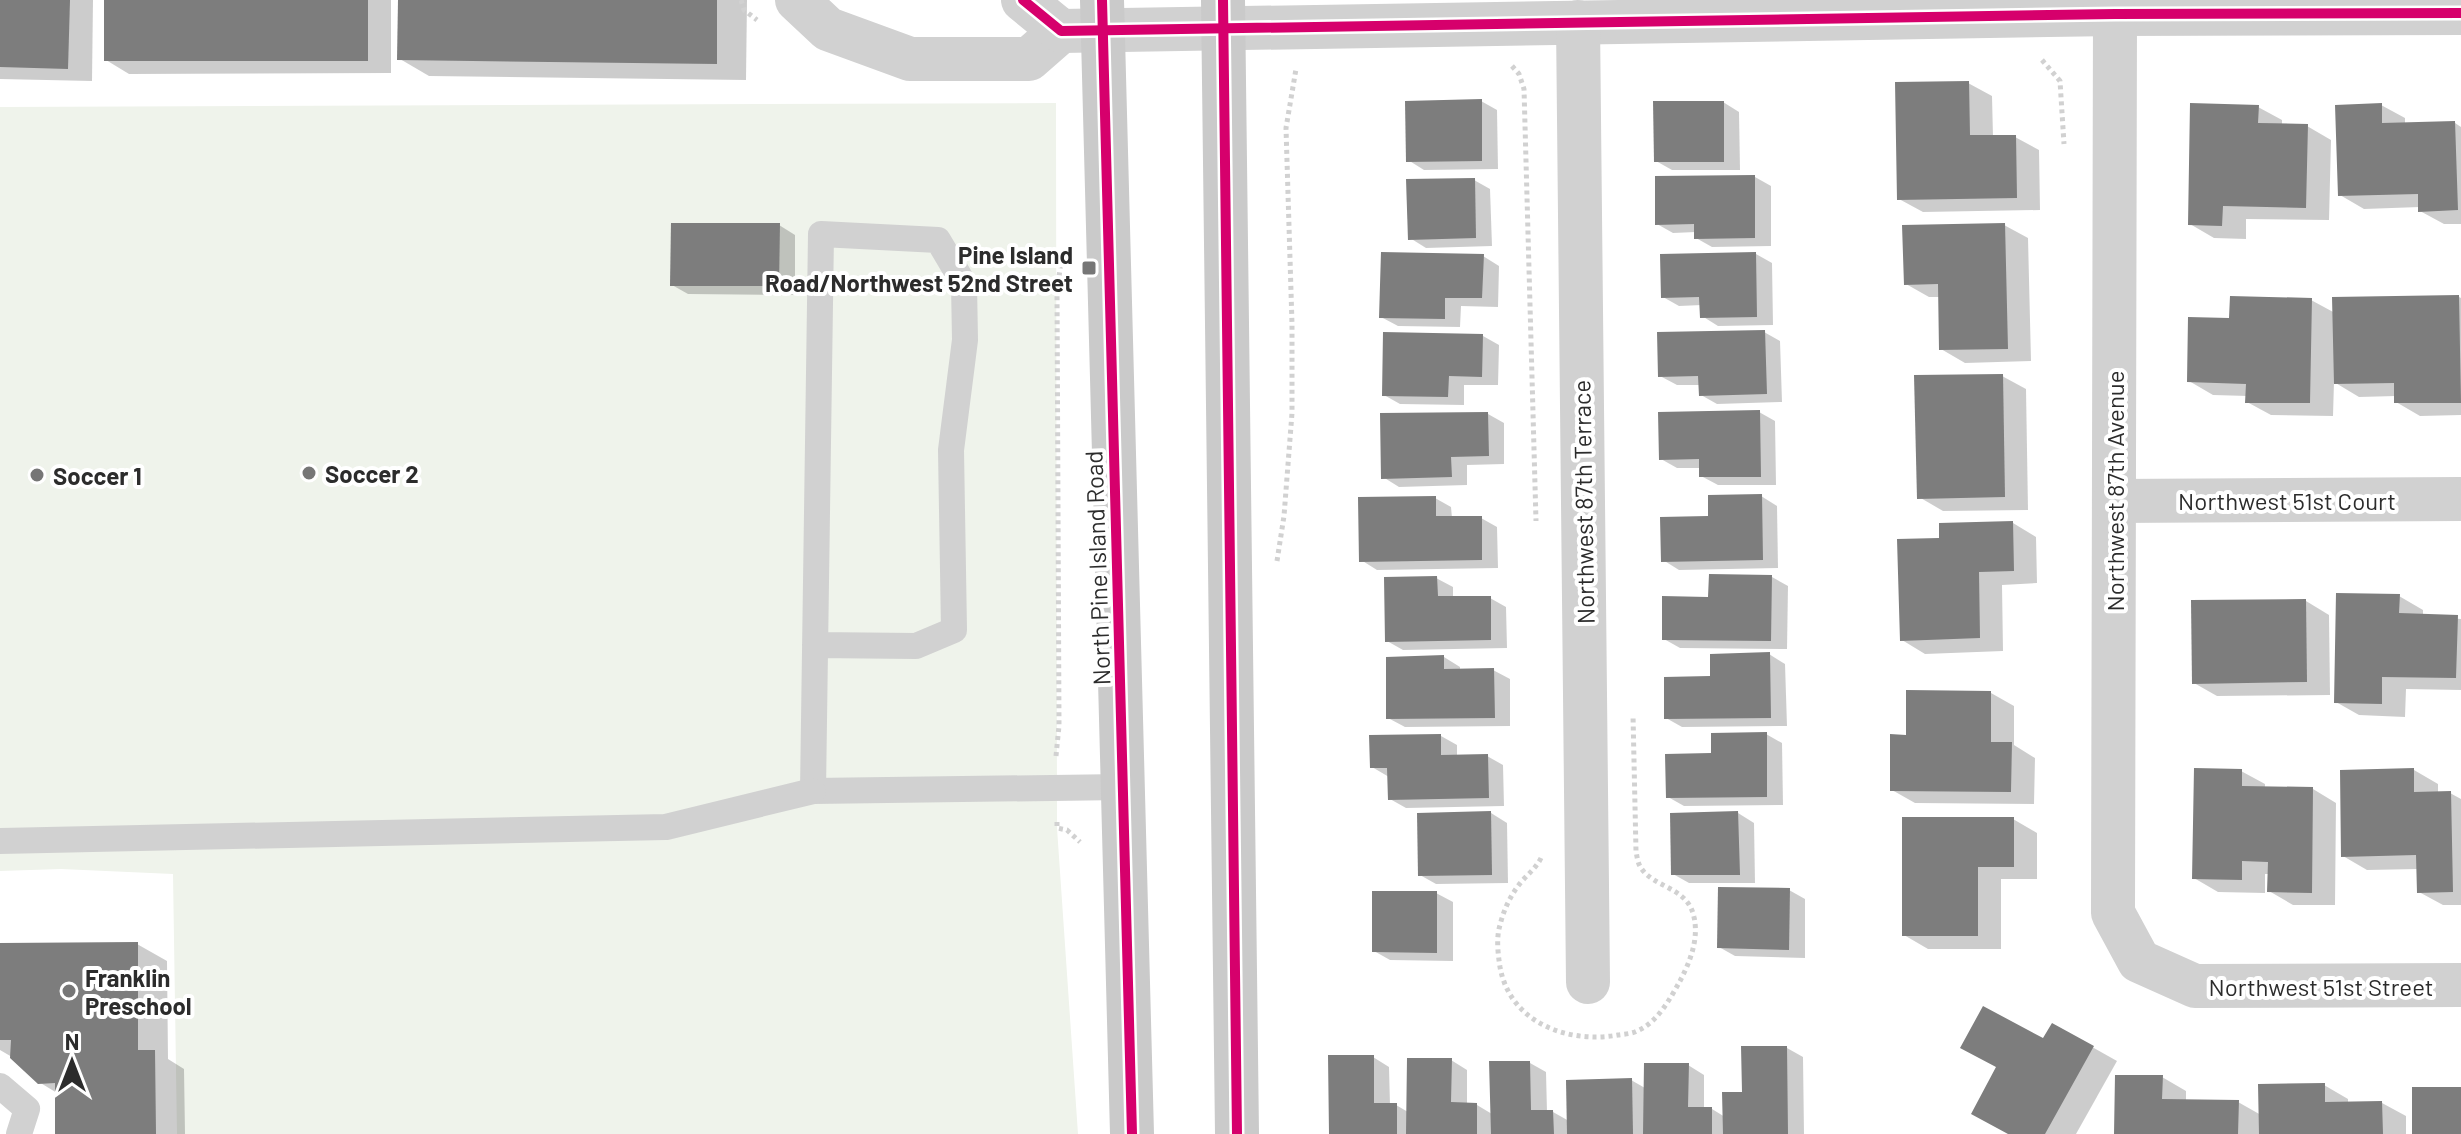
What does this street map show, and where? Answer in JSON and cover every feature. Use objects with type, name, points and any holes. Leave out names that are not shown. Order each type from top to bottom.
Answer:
[{"type":"main road","points":[[1224,14],[1237,1134]]},
{"type":"main road","name":"North Pine Island Road","points":[[1089,20],[1123,787],[1132,1134]]},
{"type":"street","points":[[797,0],[828,29],[910,59],[1029,59],[1089,20]]},
{"type":"street","points":[[1023,0],[1089,20],[1224,14],[1291,27],[2115,14],[2461,13]]},
{"type":"street","name":"Northwest 87th Avenue","points":[[2115,14],[2113,913],[2139,961]]},
{"type":"street","name":"Northwest 87th Terrace","points":[[1578,22],[1588,982]]},
{"type":"street","name":"Northwest 51st Court","points":[[2114,501],[2461,499]]},
{"type":"street","name":"Northwest 51st Street","points":[[2139,961],[2195,986],[2461,985]]},
{"type":"lane","points":[[813,791],[815,645],[821,234],[938,240],[964,284],[965,340],[951,450],[954,630],[916,646],[815,645]]},
{"type":"lane","points":[[0,841],[666,827],[813,791],[1123,787]]},
{"type":"lane","points":[[0,1086],[27,1109],[19,1134]]},
{"type":"path","points":[[1277,562],[1292,413],[1286,128],[1296,71],[1291,27]]},
{"type":"path","points":[[1063,246],[1057,291],[1057,828],[1067,830],[1085,850]]},
{"type":"shaded area","points":[[1056,103],[1057,828],[1078,1134],[177,1134],[173,874],[61,869],[0,871],[0,107]]},
{"type":"building","points":[[0,0],[70,0],[68,69],[0,67]]},
{"type":"building","points":[[104,0],[368,0],[368,61],[104,61]]},
{"type":"building","points":[[398,0],[717,0],[717,64],[397,60]]},
{"type":"building","points":[[1969,81],[1970,135],[2016,135],[2017,198],[1897,200],[1895,82]]},
{"type":"building","points":[[1482,99],[1482,161],[1406,162],[1405,101]]},
{"type":"building","points":[[1653,101],[1724,101],[1724,162],[1654,162]]},
{"type":"building","points":[[2190,103],[2259,105],[2258,123],[2308,124],[2306,208],[2223,206],[2222,226],[2188,225]]},
{"type":"building","points":[[2382,103],[2382,123],[2455,121],[2458,210],[2418,212],[2418,194],[2338,196],[2335,105]]},
{"type":"building","points":[[1755,175],[1755,238],[1694,239],[1694,224],[1655,225],[1655,176]]},
{"type":"building","points":[[1475,178],[1476,238],[1408,240],[1406,179]]},
{"type":"building","points":[[671,223],[780,223],[779,286],[670,286]]},
{"type":"building","points":[[2005,223],[2008,349],[1939,350],[1938,284],[1904,285],[1902,225]]},
{"type":"building","points":[[1381,252],[1484,254],[1482,298],[1445,298],[1445,319],[1379,318]]},
{"type":"building","points":[[1756,252],[1757,317],[1700,318],[1699,297],[1661,298],[1660,254]]},
{"type":"building","points":[[2459,295],[2461,403],[2394,403],[2394,383],[2334,384],[2332,297]]},
{"type":"building","points":[[2230,296],[2312,298],[2310,403],[2245,403],[2246,384],[2187,382],[2188,317],[2229,318]]},
{"type":"building","points":[[1765,330],[1767,394],[1699,396],[1698,376],[1658,377],[1657,332]]},
{"type":"building","points":[[1383,332],[1483,334],[1482,377],[1449,376],[1448,397],[1382,396]]},
{"type":"building","points":[[2003,374],[2005,497],[1917,499],[1914,375]]},
{"type":"building","points":[[1760,410],[1761,477],[1699,477],[1699,459],[1659,460],[1658,412]]},
{"type":"building","points":[[1488,412],[1489,456],[1451,457],[1452,477],[1381,479],[1380,413]]},
{"type":"building","points":[[1762,494],[1763,560],[1661,562],[1660,517],[1708,516],[1708,495]]},
{"type":"building","points":[[1436,496],[1436,516],[1482,516],[1482,560],[1359,562],[1358,497]]},
{"type":"building","points":[[2013,521],[2014,571],[1979,572],[1980,638],[1900,641],[1897,539],[1939,538],[1939,523]]},
{"type":"building","points":[[1709,574],[1772,575],[1771,641],[1662,640],[1662,596],[1708,597]]},
{"type":"building","points":[[1437,576],[1438,596],[1491,596],[1491,640],[1385,642],[1384,577]]},
{"type":"building","points":[[2336,593],[2400,594],[2399,613],[2458,615],[2456,678],[2382,677],[2382,704],[2334,703]]},
{"type":"building","points":[[2306,599],[2307,682],[2192,684],[2191,600]]},
{"type":"building","points":[[1770,652],[1771,718],[1664,719],[1664,677],[1710,676],[1710,654]]},
{"type":"building","points":[[1444,655],[1444,669],[1494,668],[1495,718],[1386,719],[1386,657]]},
{"type":"building","points":[[1906,690],[1991,691],[1991,742],[2012,742],[2011,792],[1890,791],[1890,734],[1906,735]]},
{"type":"building","points":[[1767,732],[1767,797],[1666,798],[1665,754],[1711,753],[1711,733]]},
{"type":"building","points":[[1441,734],[1441,755],[1488,754],[1489,798],[1388,800],[1387,768],[1370,768],[1369,735]]},
{"type":"building","points":[[2194,768],[2242,769],[2242,786],[2313,787],[2312,893],[2267,892],[2268,862],[2242,861],[2242,880],[2192,879]]},
{"type":"building","points":[[2414,768],[2414,792],[2451,791],[2453,892],[2417,893],[2416,855],[2341,857],[2340,770]]},
{"type":"building","points":[[1491,811],[1492,875],[1418,876],[1417,813]]},
{"type":"building","points":[[1738,811],[1740,875],[1671,875],[1670,813]]},
{"type":"building","points":[[1902,817],[2014,817],[2014,867],[1978,867],[1978,936],[1902,936]]},
{"type":"building","points":[[1718,887],[1790,888],[1789,950],[1717,948]]},
{"type":"building","points":[[1372,891],[1437,891],[1437,953],[1372,952]]},
{"type":"building","name":"Franklin Preschool","points":[[138,942],[138,1050],[155,1050],[156,1134],[55,1134],[55,1083],[38,1084],[10,1058],[11,1040],[0,1040],[0,943]]},
{"type":"building","points":[[1983,1006],[2043,1038],[2052,1023],[2094,1046],[2045,1134],[2008,1134],[1971,1114],[1996,1067],[1960,1048]]},
{"type":"building","points":[[1741,1046],[1787,1046],[1788,1134],[1723,1134],[1722,1092],[1742,1092]]},
{"type":"building","points":[[1328,1055],[1374,1055],[1374,1103],[1397,1103],[1397,1134],[1329,1134]]},
{"type":"building","points":[[1407,1058],[1452,1058],[1451,1102],[1477,1103],[1477,1134],[1406,1134]]},
{"type":"building","points":[[1489,1061],[1530,1061],[1531,1110],[1553,1110],[1554,1134],[1491,1134]]},
{"type":"building","points":[[1644,1063],[1689,1063],[1688,1107],[1712,1107],[1712,1134],[1643,1134]]},
{"type":"building","points":[[2115,1075],[2163,1075],[2162,1099],[2239,1100],[2238,1134],[2114,1134]]},
{"type":"building","points":[[1632,1078],[1633,1134],[1567,1134],[1566,1080]]},
{"type":"building","points":[[2325,1083],[2325,1102],[2382,1101],[2383,1134],[2259,1134],[2258,1084]]},
{"type":"building","points":[[2412,1087],[2461,1087],[2461,1134],[2412,1134]]},
{"type":"cycle path","points":[[1023,0],[1061,31],[2115,14],[2461,13]]},
{"type":"cycle path","points":[[1102,0],[1132,1134]]},
{"type":"cycle path","points":[[1223,0],[1237,1134]]},
{"type":"place","name":"Pine Island Road/Northwest 52nd Street","points":[[1089,268]]},
{"type":"place","name":"Soccer 2","points":[[309,473]]},
{"type":"place","name":"Soccer 1","points":[[37,475]]},
{"type":"place","name":"Franklin Preschool","points":[[69,991]]}]
